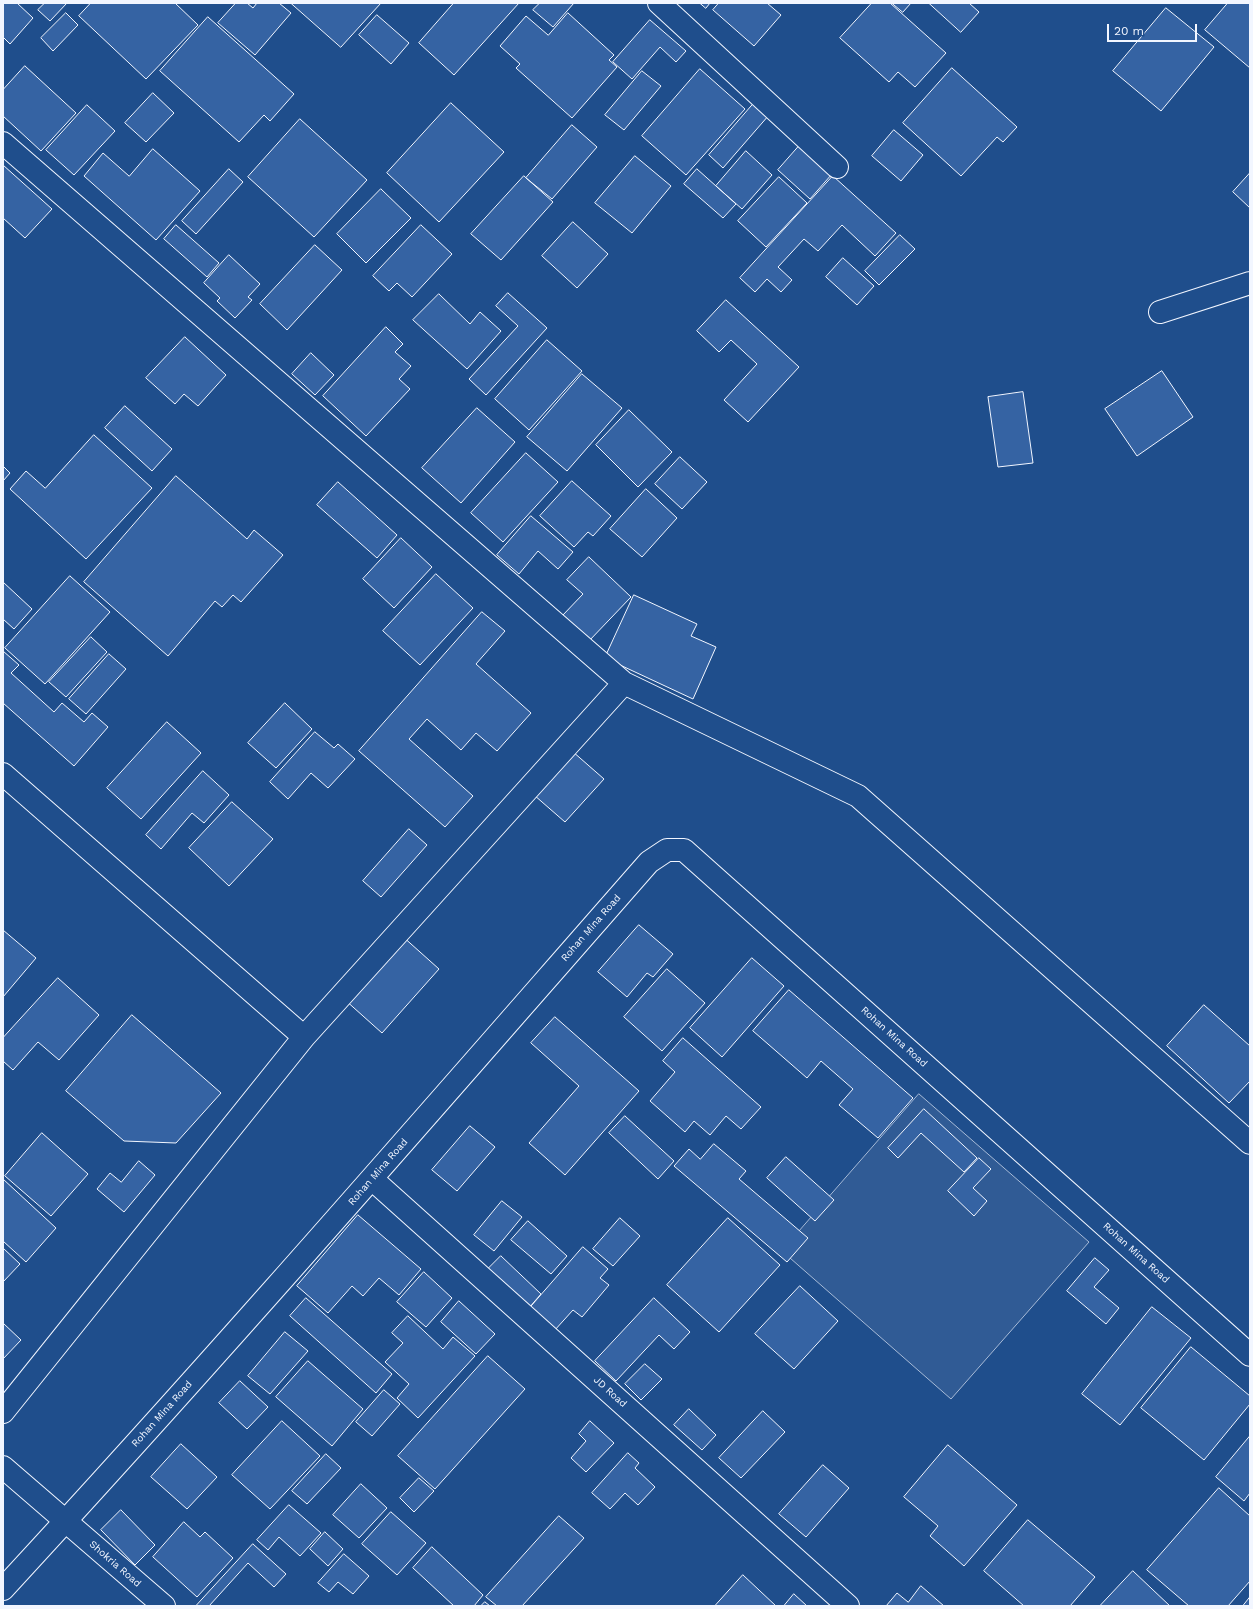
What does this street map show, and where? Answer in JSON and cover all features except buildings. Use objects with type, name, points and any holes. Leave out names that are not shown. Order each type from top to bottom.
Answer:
[{"type":"street","points":[[659,3],[837,166]]},
{"type":"street","points":[[3,143],[624,683],[858,796],[1250,1143]]},
{"type":"street","points":[[1160,312],[1250,283]]},
{"type":"street","points":[[3,1412],[304,1037],[624,683]]},
{"type":"street","points":[[3,774],[304,1037]]},
{"type":"street","name":"Rohan Mina Road","points":[[3,1589],[66,1521],[372,1179],[648,862],[667,850],[684,850],[1250,1355]]},
{"type":"street","name":"JD Road","points":[[372,1179],[848,1606]]},
{"type":"street","name":"Shokria Road","points":[[3,1466],[164,1606]]},
{"type":"shaded area","points":[[919,1094],[1089,1242],[951,1399],[782,1251]]}]
